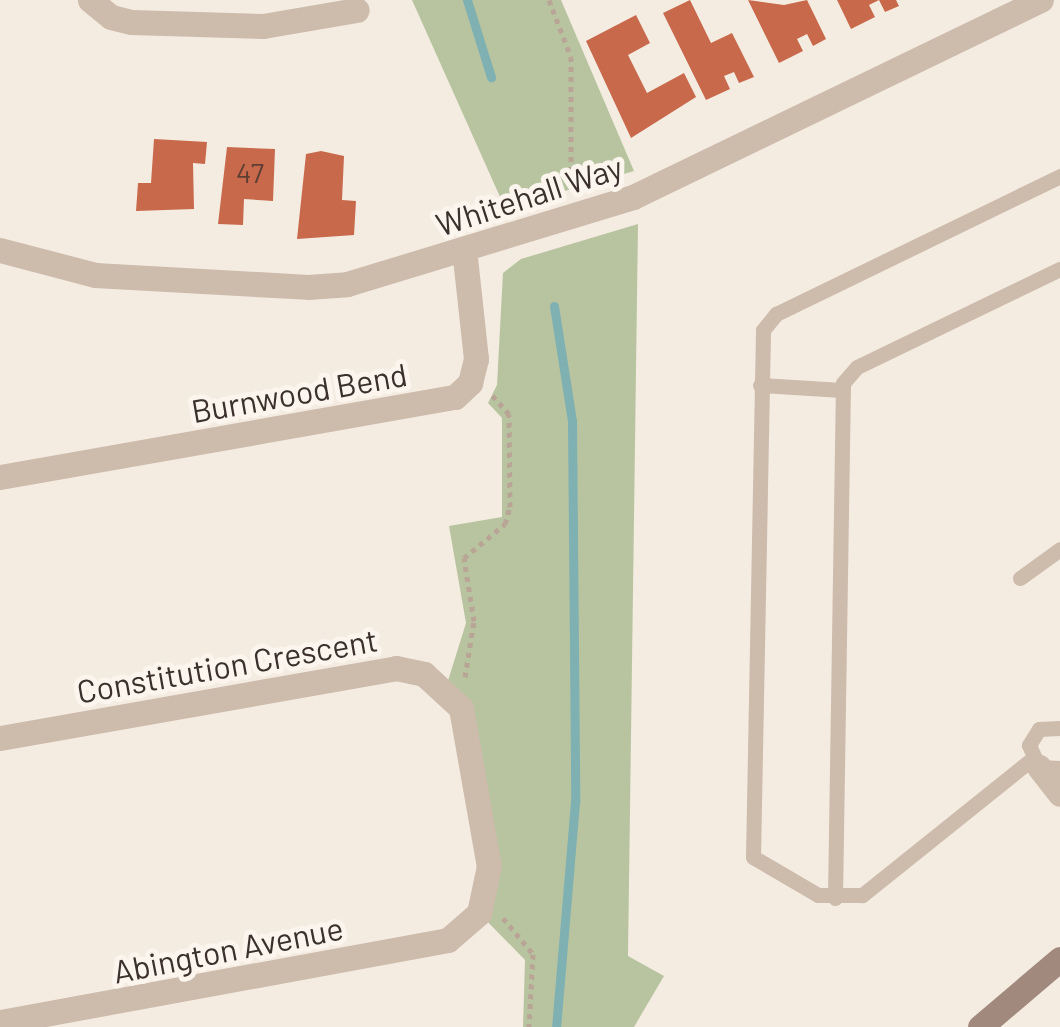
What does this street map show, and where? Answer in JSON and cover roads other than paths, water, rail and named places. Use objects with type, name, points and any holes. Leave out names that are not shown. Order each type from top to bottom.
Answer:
[{"type":"street","points":[[90,0],[111,17],[150,22],[263,26],[357,10]]},
{"type":"street","name":"Whitehall Way","points":[[0,250],[96,275],[308,288],[348,284],[577,214],[741,148],[1040,0]]},
{"type":"street","name":"Burnwood Bend","points":[[0,477],[454,398],[470,383],[476,359],[464,249]]},
{"type":"street","name":"Constitution Crescent","points":[[0,738],[396,668],[424,674],[460,708],[488,866],[488,894],[466,930]]},
{"type":"street","points":[[1044,765],[1060,794]]},
{"type":"street","name":"Abington Avenue","points":[[0,1022],[122,1014],[448,940],[466,930]]},
{"type":"street","points":[[980,1027],[1060,959]]},
{"type":"lane","points":[[1060,176],[776,314],[761,338],[753,857],[803,888],[835,898],[875,889],[1044,765],[1034,733],[1060,728]]},
{"type":"lane","points":[[835,898],[842,390],[857,367],[1060,268]]},
{"type":"lane","points":[[760,385],[842,390]]},
{"type":"lane","points":[[1020,578],[1060,549]]},
{"type":"waterway","points":[[467,0],[491,77]]},
{"type":"waterway","points":[[554,306],[572,421],[575,802],[556,1027]]}]
